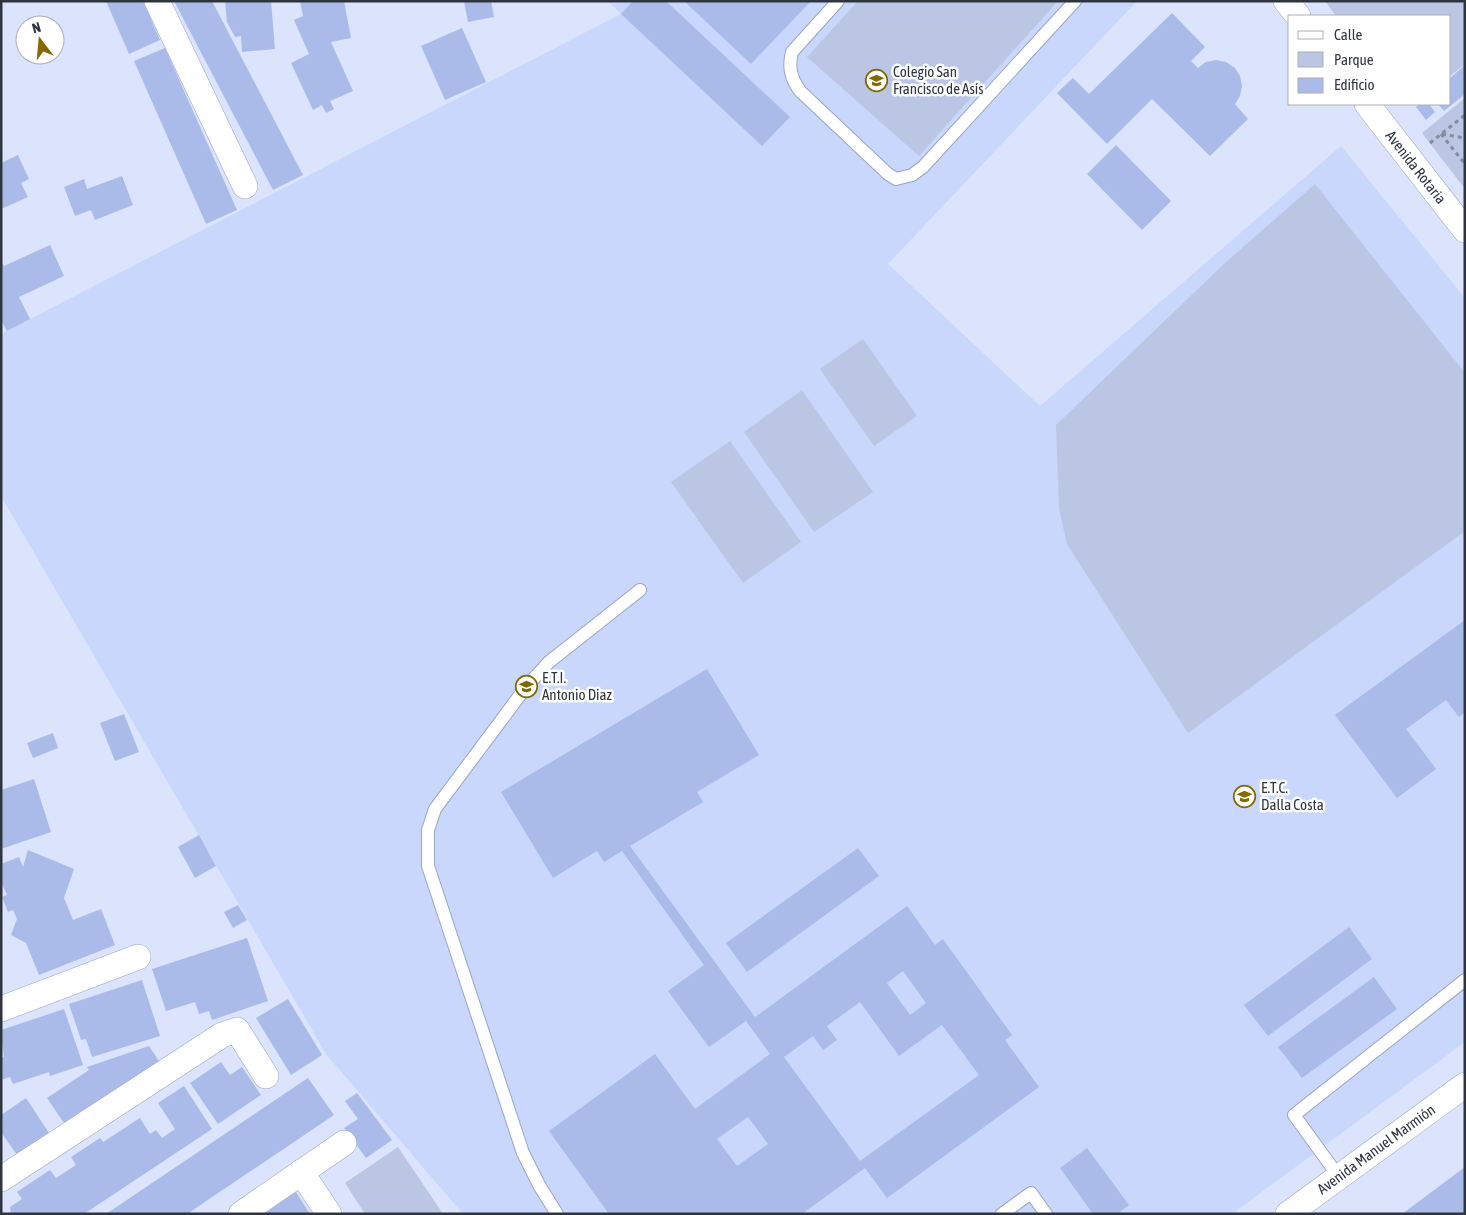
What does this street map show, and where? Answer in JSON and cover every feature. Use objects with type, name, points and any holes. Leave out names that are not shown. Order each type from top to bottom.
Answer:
[{"type":"street","points":[[157,1],[245,186]]},
{"type":"street","points":[[1286,1],[1297,15]]},
{"type":"street","name":"Avenida Rotaria","points":[[1368,105],[1465,230]]},
{"type":"street","points":[[1,1008],[138,957]]},
{"type":"street","points":[[1,1179],[229,1032],[237,1030],[266,1076]]},
{"type":"street","name":"Avenida Manuel Marmión","points":[[1288,1214],[1465,1085]]},
{"type":"street","points":[[241,1214],[344,1143]]},
{"type":"street","points":[[301,1172],[329,1214]]},
{"type":"lane","points":[[838,1],[792,52],[789,62],[793,80],[800,91],[888,174],[896,179],[902,179],[923,167],[1075,1]]},
{"type":"lane","points":[[557,1214],[535,1178],[520,1143],[428,866],[428,830],[435,809],[526,687],[549,662],[640,590]]},
{"type":"lane","points":[[1339,1177],[1294,1115],[1465,980]]},
{"type":"lane","points":[[1002,1214],[1031,1193],[1046,1214]]},
{"type":"path","points":[[1410,158],[1465,115]]},
{"type":"path","points":[[1441,134],[1465,138]]},
{"type":"path","points":[[1441,134],[1465,164]]},
{"type":"shaded area","name":"E.T.I. Antonio Diaz","points":[[608,1],[1137,1],[888,264],[1040,406],[1341,146],[1465,298],[1465,1042],[1232,1214],[463,1214],[326,1054],[1,496],[1,334],[621,14]]},
{"type":"green space","points":[[858,1],[1058,1],[919,156],[807,57]]},
{"type":"green space","points":[[1325,1],[1465,1],[1465,64],[1451,75],[1451,15],[1335,15]]},
{"type":"green space","points":[[1465,98],[1465,189],[1422,133]]},
{"type":"green space","points":[[1315,184],[1465,373],[1465,531],[1188,733],[1067,544],[1059,509],[1056,425],[1226,262]]},
{"type":"green space","points":[[863,339],[917,416],[874,446],[820,369]]},
{"type":"green space","points":[[802,390],[873,492],[814,532],[744,432]]},
{"type":"green space","points":[[730,441],[801,542],[743,583],[671,482]]},
{"type":"green space","points":[[398,1147],[443,1214],[365,1214],[345,1183]]},
{"type":"building","points":[[106,1],[143,1],[160,40],[129,54]]},
{"type":"building","points":[[174,1],[212,1],[303,175],[273,190]]},
{"type":"building","points":[[225,1],[271,1],[275,49],[242,52],[241,36],[235,37],[227,22]]},
{"type":"building","points":[[300,1],[344,1],[351,38],[331,42],[353,91],[330,101],[334,109],[326,113],[322,105],[313,110],[291,63],[309,54],[294,20],[303,16]]},
{"type":"building","points":[[464,1],[491,1],[494,17],[468,22]]},
{"type":"building","points":[[633,1],[666,1],[790,117],[762,146],[621,14]]},
{"type":"building","points":[[684,1],[811,1],[751,64]]},
{"type":"building","points":[[1172,13],[1205,47],[1191,61],[1198,68],[1206,62],[1216,60],[1226,62],[1235,68],[1240,76],[1242,86],[1240,96],[1235,104],[1248,119],[1210,156],[1152,99],[1107,144],[1057,93],[1073,78],[1089,94]]},
{"type":"building","points":[[462,28],[486,82],[445,100],[421,46]]},
{"type":"building","points":[[165,48],[237,210],[206,224],[134,61]]},
{"type":"building","points":[[1465,65],[1465,94],[1444,111],[1439,105],[1451,105],[1451,77]]},
{"type":"building","points":[[1419,105],[1430,105],[1435,112],[1426,120],[1416,107]]},
{"type":"building","points":[[1116,145],[1171,201],[1142,230],[1087,174]]},
{"type":"building","points":[[18,155],[29,179],[21,183],[28,197],[1,209],[1,163]]},
{"type":"building","points":[[122,176],[133,205],[95,220],[91,210],[75,216],[64,187],[84,179],[87,189]]},
{"type":"building","points":[[50,245],[64,276],[19,297],[30,319],[7,331],[1,320],[1,261],[4,266]]},
{"type":"building","points":[[1465,620],[1465,712],[1459,717],[1446,700],[1406,729],[1436,769],[1397,798],[1335,715]]},
{"type":"building","points":[[707,669],[759,755],[697,792],[703,802],[630,846],[755,1017],[907,906],[935,945],[943,939],[1012,1035],[1005,1040],[1039,1087],[887,1198],[865,1168],[802,1214],[609,1214],[549,1131],[655,1054],[695,1109],[770,1054],[746,1021],[709,1047],[668,991],[704,965],[622,851],[604,862],[597,851],[553,878],[501,792]],"holes":[[[903,971],[926,1003],[910,1015],[887,983]],[[860,1002],[899,1056],[942,1025],[979,1075],[860,1161],[784,1057],[813,1036],[823,1050],[837,1040],[827,1026]],[[748,1117],[768,1144],[737,1166],[717,1139]]]},
{"type":"building","points":[[124,714],[139,752],[115,761],[100,723]]},
{"type":"building","points":[[53,733],[58,748],[33,758],[27,743]]},
{"type":"building","points":[[34,779],[51,832],[1,849],[1,790]]},
{"type":"building","points":[[199,835],[216,866],[195,878],[178,847]]},
{"type":"building","points":[[858,848],[879,876],[747,972],[726,943]]},
{"type":"building","points":[[28,850],[74,869],[64,898],[73,920],[101,909],[115,945],[39,975],[26,943],[11,935],[17,919],[13,910],[8,912],[2,897],[7,895],[1,881],[1,864],[19,857],[23,867]]},
{"type":"building","points":[[238,905],[247,920],[233,928],[224,912]]},
{"type":"building","points":[[1349,927],[1372,959],[1268,1036],[1244,1005]]},
{"type":"building","points":[[247,938],[268,1001],[212,1020],[209,1011],[199,1014],[195,1002],[166,1011],[152,969]]},
{"type":"building","points":[[1374,977],[1397,1009],[1302,1078],[1278,1047]]},
{"type":"building","points":[[142,980],[160,1036],[92,1057],[86,1039],[81,1040],[69,1004]]},
{"type":"building","points":[[288,999],[322,1055],[291,1075],[256,1018]]},
{"type":"building","points":[[64,1009],[83,1065],[50,1076],[49,1072],[13,1084],[10,1077],[1,1080],[1,1058],[4,1057],[1,1030]]},
{"type":"building","points":[[149,1046],[159,1061],[64,1123],[47,1098],[89,1070],[87,1067]]},
{"type":"building","points":[[221,1062],[230,1075],[242,1067],[261,1095],[218,1124],[190,1083]]},
{"type":"building","points":[[308,1078],[334,1115],[188,1214],[106,1214]]},
{"type":"building","points":[[184,1086],[212,1129],[84,1214],[11,1214],[10,1207],[22,1199],[17,1192],[50,1170],[56,1178],[76,1165],[71,1157],[100,1138],[103,1142],[140,1118],[150,1134],[156,1130],[162,1138],[175,1129],[158,1103]]},
{"type":"building","points":[[357,1093],[392,1140],[366,1158],[344,1128],[358,1119],[345,1101]]},
{"type":"building","points":[[26,1098],[49,1133],[17,1155],[1,1132],[1,1115]]},
{"type":"building","points":[[1087,1148],[1129,1205],[1117,1214],[1093,1214],[1060,1168]]},
{"type":"building","points":[[1465,1167],[1465,1214],[1402,1214]]},
{"type":"building","points":[[296,1192],[310,1214],[263,1214]]},
{"type":"place","name":"Colegio San Francisco de Asís","points":[[877,80]]},
{"type":"place","name":"E.T.I. Antonio Diaz","points":[[526,686]]},
{"type":"place","name":"E.T.C. Dalla Costa","points":[[1245,796]]}]
